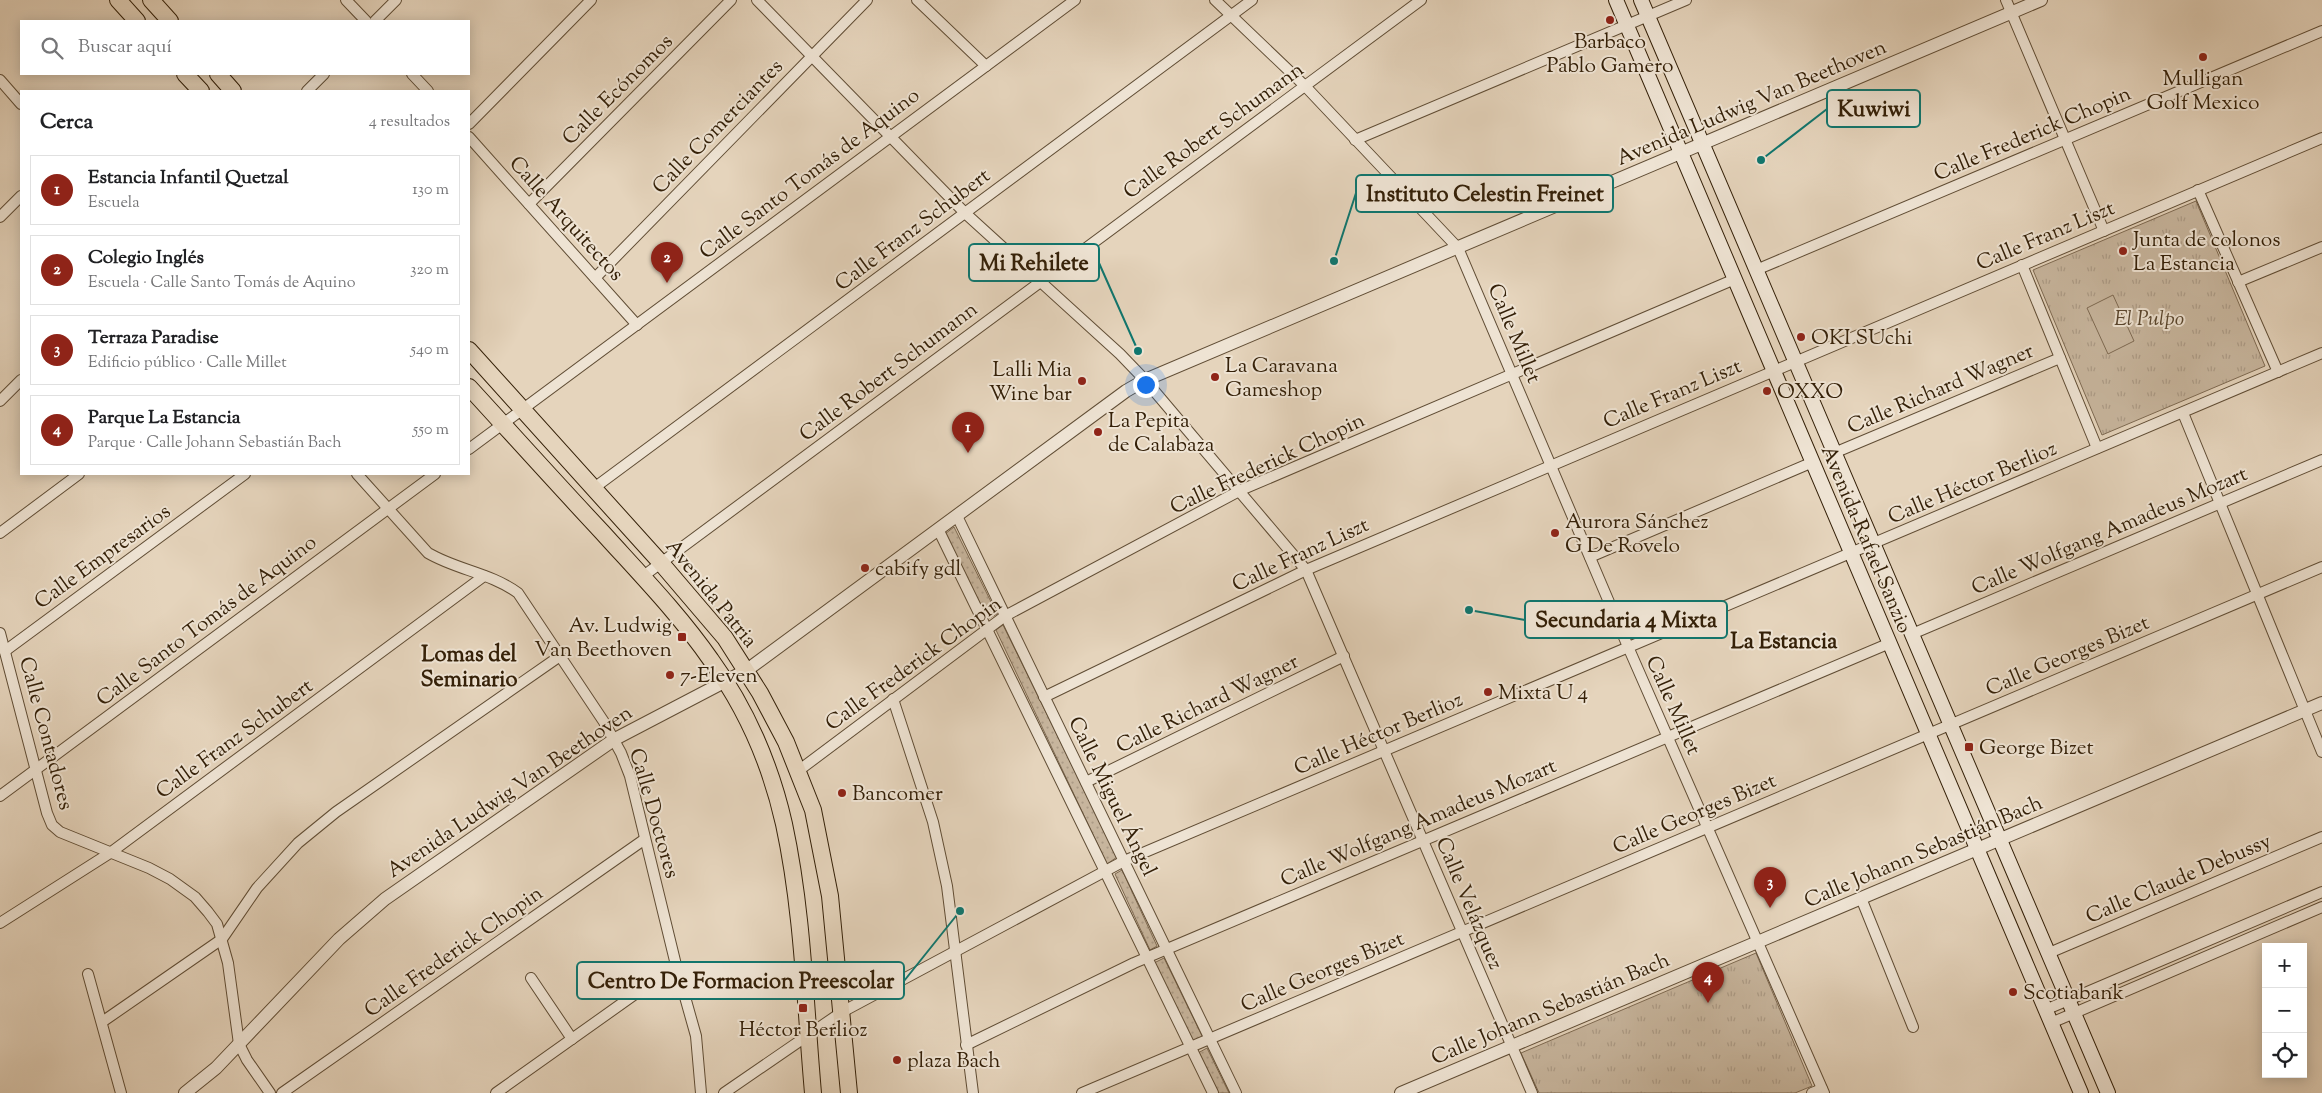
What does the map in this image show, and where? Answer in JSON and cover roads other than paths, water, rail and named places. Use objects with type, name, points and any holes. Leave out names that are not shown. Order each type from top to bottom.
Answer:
[{"type":"main road","points":[[118,0],[136,20]]},
{"type":"main road","points":[[151,0],[169,20]]},
{"type":"main road","name":"Avenida Rafael Sanzio","points":[[1616,0],[2081,1093]]},
{"type":"main road","name":"Avenida Rafael Sanzio","points":[[1641,0],[2108,1093]]},
{"type":"main road","points":[[186,75],[200,90]]},
{"type":"main road","points":[[219,75],[233,90]]},
{"type":"main road","name":"Avenida Patria","points":[[470,351],[661,563],[725,638],[747,670],[786,742],[813,810],[830,896],[849,1093]]},
{"type":"main road","name":"Avenida Patria","points":[[470,388],[642,577],[700,645],[726,682],[750,726],[773,786],[784,823],[798,901],[814,1093]]},
{"type":"street","points":[[346,0],[365,20]]},
{"type":"street","points":[[376,20],[396,0]]},
{"type":"street","points":[[470,123],[591,0]]},
{"type":"street","name":"Calle Ecónomos","points":[[529,204],[731,0]]},
{"type":"street","name":"Calle Velázquez","points":[[757,0],[964,213],[1120,354],[1241,490],[1306,570],[1532,1093]]},
{"type":"street","name":"Calle Comerciantes","points":[[595,278],[867,0]]},
{"type":"street","points":[[917,0],[986,66]]},
{"type":"street","name":"Calle Santo Tomás de Aquino","points":[[470,448],[889,136],[1076,0]]},
{"type":"street","points":[[1215,0],[1305,86],[1458,248]]},
{"type":"street","name":"Calle Franz Schubert","points":[[594,488],[1252,0]]},
{"type":"street","name":"Calle Robert Schumann","points":[[642,577],[1421,0]]},
{"type":"street","points":[[1355,140],[1686,0]]},
{"type":"street","points":[[2006,0],[2104,231]]},
{"type":"street","name":"Avenida Ludwig Van Beethoven","points":[[185,1093],[216,1068],[339,939],[378,905],[615,739],[747,670],[1126,391],[1145,380],[2042,0]]},
{"type":"street","name":"Calle Frederick Chopin","points":[[1756,270],[2322,31]]},
{"type":"street","points":[[307,90],[323,75]]},
{"type":"street","points":[[413,75],[427,90]]},
{"type":"street","points":[[0,80],[20,103]]},
{"type":"street","name":"Calle Arquitectos","points":[[470,138],[637,325]]},
{"type":"street","name":"Calle Franz Liszt","points":[[1044,698],[1306,570],[2322,138]]},
{"type":"street","points":[[2198,190],[2278,372]]},
{"type":"street","points":[[0,217],[20,197]]},
{"type":"street","points":[[2238,282],[2322,247]]},
{"type":"street","name":"Calle Millet","points":[[1458,248],[1629,649],[1823,1091]]},
{"type":"street","points":[[2022,265],[2097,448]]},
{"type":"street","name":"Calle Frederick Chopin","points":[[798,771],[1005,616],[1241,490],[1735,279]]},
{"type":"street","name":"Calle Héctor Berlioz","points":[[724,1093],[842,1012],[1124,861],[1629,649],[2322,353]]},
{"type":"street","name":"Calle Richard Wagner","points":[[1834,453],[2060,358]]},
{"type":"street","points":[[0,402],[20,381]]},
{"type":"street","points":[[2183,413],[2322,752]]},
{"type":"street","name":"Calle Wolfgang Amadeus Mozart","points":[[1912,634],[2322,460]]},
{"type":"street","points":[[1590,557],[1813,462]]},
{"type":"street","points":[[0,533],[78,475]]},
{"type":"street","name":"Calle Empresarios","points":[[5,651],[244,475]]},
{"type":"street","name":"Calle Doctores","points":[[358,475],[428,553],[443,562],[507,585],[518,593],[615,739],[630,776],[676,965],[696,1036],[701,1093]]},
{"type":"street","name":"Calle Santo Tomás de Aquino","points":[[0,796],[434,475]]},
{"type":"street","name":"Calle Miguel Ángel","points":[[957,516],[1236,1093]]},
{"type":"street","name":"Calle Miguel Ángel","points":[[938,530],[1106,870],[1213,1093]]},
{"type":"street","name":"Calle Georges Bizet","points":[[1082,1093],[2322,567]]},
{"type":"street","name":"Calle Franz Schubert","points":[[0,923],[110,852],[484,576]]},
{"type":"street","name":"Calle Contadores","points":[[0,633],[52,825],[68,837],[149,868],[182,887],[208,912],[217,924],[222,938],[228,963],[240,1044],[247,1060],[270,1093]]},
{"type":"street","name":"Calle Wolfgang Amadeus Mozart","points":[[966,1046],[1148,957],[1890,643]]},
{"type":"street","points":[[102,1022],[222,938],[257,888],[298,843],[336,812],[560,656]]},
{"type":"street","name":"Calle Richard Wagner","points":[[1086,782],[1344,656]]},
{"type":"street","points":[[893,699],[933,822],[948,886],[973,1093]]},
{"type":"street","name":"Calle Johann Sebastián Bach","points":[[1401,1093],[2322,703]]},
{"type":"street","name":"Calle Claude Debussy","points":[[2049,953],[2322,838]]},
{"type":"street","name":"Calle Frederick Chopin","points":[[282,1093],[645,840]]},
{"type":"street","points":[[2072,1006],[2131,974],[2322,892]]},
{"type":"street","points":[[1861,898],[1914,1028]]},
{"type":"street","points":[[2048,1016],[2072,1006],[2135,986],[2322,907]]},
{"type":"street","points":[[496,1093],[676,965]]},
{"type":"street","points":[[88,974],[121,1093]]},
{"type":"street","points":[[2131,974],[2135,986]]},
{"type":"street","points":[[531,978],[572,1038]]},
{"type":"street","points":[[1812,1093],[1823,1091]]},
{"type":"place","name":"Barbaco Pablo Gamero","points":[[1610,20]]},
{"type":"place","name":"Mulligan Golf Mexico","points":[[2203,57]]},
{"type":"place","name":"Kuwiwi","points":[[1761,160]]},
{"type":"place","name":"Junta de colonos La Estancia","points":[[2123,251]]},
{"type":"place","name":"Instituto Celestin Freinet","points":[[1334,261]]},
{"type":"place","name":"Colegio Inglés","points":[[667,283]]},
{"type":"place","name":"OKI SUchi","points":[[1801,337]]},
{"type":"place","name":"Mi Rehilete","points":[[1138,351]]},
{"type":"place","name":"La Caravana Gameshop","points":[[1215,377]]},
{"type":"place","name":"Lalli Mia Wine bar","points":[[1082,381]]},
{"type":"place","name":"OXXO","points":[[1767,391]]},
{"type":"place","name":"La Pepita de Calabaza","points":[[1098,432]]},
{"type":"place","name":"Estancia Infantil Quetzal","points":[[968,453]]},
{"type":"place","name":"Aurora Sánchez G De Rovelo","points":[[1555,533]]},
{"type":"place","name":"cabify gdl","points":[[865,568]]},
{"type":"place","name":"Secundaria 4 Mixta","points":[[1469,610]]},
{"type":"place","name":"Av. Ludwig Van Beethoven","points":[[682,637]]},
{"type":"place","name":"7-Eleven","points":[[670,675]]},
{"type":"place","name":"Mixta U 4","points":[[1488,692]]},
{"type":"place","name":"George Bizet","points":[[1969,747]]},
{"type":"place","name":"Bancomer","points":[[842,793]]},
{"type":"place","name":"Terraza Paradise","points":[[1770,908]]},
{"type":"place","name":"Centro De Formacion Preescolar","points":[[960,911]]},
{"type":"place","name":"Scotiabank","points":[[2013,992]]},
{"type":"place","name":"Parque La Estancia","points":[[1708,1003]]},
{"type":"place","name":"Héctor Berlioz","points":[[803,1008]]},
{"type":"place","name":"plaza Bach","points":[[897,1060]]},
{"type":"district","name":"La Estancia","points":[[1784,640]]},
{"type":"district","name":"Lomas del Seminario","points":[[469,666]]},
{"type":"park label","name":"El Pulpo","points":[[2149,318]]}]
